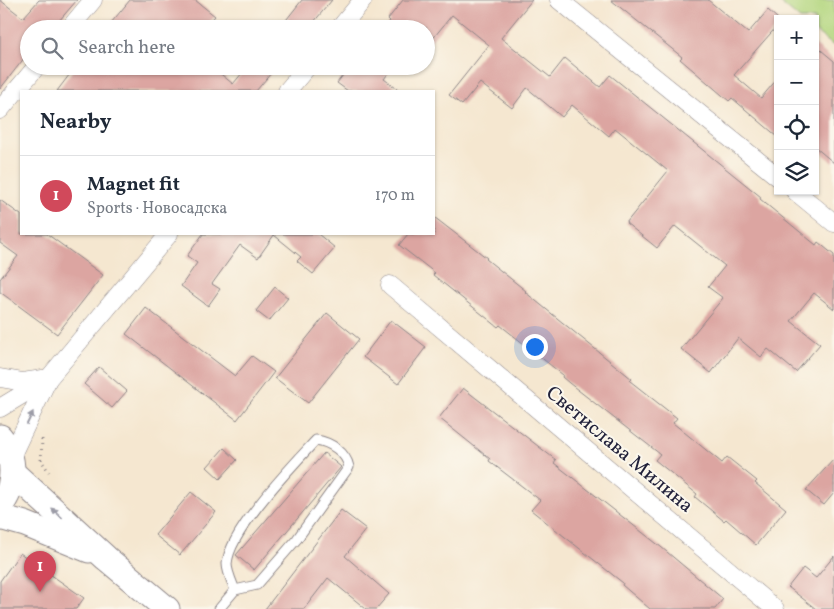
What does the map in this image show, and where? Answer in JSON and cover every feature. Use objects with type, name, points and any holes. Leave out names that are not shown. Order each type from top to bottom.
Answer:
[{"type":"main road","points":[[0,506],[10,490],[8,456]]},
{"type":"main road","points":[[8,456],[106,558],[167,609]]},
{"type":"main road","points":[[0,517],[25,524],[106,558]]},
{"type":"street","points":[[76,20],[93,0]]},
{"type":"street","points":[[346,20],[363,0]]},
{"type":"street","points":[[558,0],[774,174]]},
{"type":"street","points":[[0,110],[29,75]]},
{"type":"street","points":[[288,90],[300,75]]},
{"type":"street","points":[[800,195],[834,223]]},
{"type":"street","points":[[8,456],[48,379],[168,235]]},
{"type":"street","name":"Светислава Милина","points":[[390,285],[775,609]]},
{"type":"street","points":[[0,378],[23,382],[48,379]]},
{"type":"street","points":[[0,408],[48,379]]},
{"type":"lane","points":[[219,609],[235,590],[256,585],[297,540],[349,467],[347,460],[342,454],[325,441],[316,440],[251,514],[236,538],[229,551],[227,566],[235,590]]},
{"type":"green space","points":[[777,0],[834,0],[834,46],[819,34],[819,15],[795,15]]},
{"type":"building","points":[[0,0],[23,18],[39,0],[77,0],[60,20],[20,20],[20,63],[0,89]]},
{"type":"building","points":[[130,0],[195,0],[215,16],[212,20],[113,20]]},
{"type":"building","points":[[302,0],[332,0],[315,20],[286,20]]},
{"type":"building","points":[[403,0],[532,0],[501,38],[550,77],[565,58],[600,87],[610,75],[761,197],[760,199],[816,245],[818,242],[834,255],[834,309],[814,293],[791,321],[820,344],[796,372],[768,349],[761,357],[738,338],[711,373],[681,349],[723,298],[708,287],[725,266],[675,226],[657,248],[626,223],[668,171],[615,128],[609,136],[572,105],[562,117],[527,88],[512,108],[480,83],[462,105],[449,95],[489,45],[452,15],[435,36],[435,20],[388,19]]},
{"type":"building","points":[[611,0],[708,0],[748,33],[768,10],[774,15],[774,30],[734,75],[761,98],[774,83],[774,134],[732,98],[729,101],[680,59],[682,57]]},
{"type":"building","points":[[819,48],[834,61],[834,163],[819,150]]},
{"type":"building","points":[[69,75],[222,75],[233,84],[240,75],[269,75],[257,90],[58,90]]},
{"type":"building","points":[[343,75],[387,75],[384,79],[399,90],[347,90],[337,83]]},
{"type":"building","points":[[0,200],[20,214],[20,235],[48,235],[103,275],[57,334],[0,292],[0,279],[18,256],[0,243]]},
{"type":"building","points":[[435,218],[487,258],[525,292],[632,379],[630,381],[677,418],[673,423],[722,463],[727,457],[757,481],[755,483],[786,509],[756,545],[726,519],[724,521],[695,497],[697,494],[655,460],[660,454],[569,383],[562,377],[563,375],[500,325],[498,327],[433,275],[435,273],[399,245],[407,235],[435,235]]},
{"type":"building","points":[[202,235],[274,235],[258,258],[240,245],[212,284],[220,289],[208,306],[181,286],[197,263],[187,256]]},
{"type":"building","points":[[274,235],[319,235],[335,248],[313,274],[297,261],[301,257]]},
{"type":"building","points":[[275,287],[288,298],[269,321],[256,311]]},
{"type":"building","points":[[146,308],[235,376],[252,356],[274,372],[237,420],[126,334]]},
{"type":"building","points":[[327,313],[359,339],[308,403],[275,378]]},
{"type":"building","points":[[391,320],[426,347],[398,384],[363,357]]},
{"type":"building","points":[[99,367],[127,391],[112,408],[84,384]]},
{"type":"building","points":[[463,388],[556,460],[554,463],[661,547],[723,599],[715,609],[650,609],[622,585],[623,583],[531,510],[540,500],[489,461],[490,459],[439,418]]},
{"type":"building","points":[[224,448],[237,460],[220,479],[207,467]]},
{"type":"building","points":[[324,453],[341,467],[254,570],[236,555]]},
{"type":"building","points":[[834,459],[834,493],[824,505],[806,490]]},
{"type":"building","points":[[191,492],[216,512],[180,555],[155,535]]},
{"type":"building","points":[[341,510],[366,529],[345,556],[389,594],[376,609],[366,609],[328,578],[304,609],[265,609]]},
{"type":"building","points":[[20,553],[84,598],[76,609],[0,609],[0,581]]},
{"type":"building","points":[[834,556],[834,609],[816,609],[788,587],[803,568],[816,578]]},
{"type":"place","name":"Magnet fit","points":[[40,592]]}]
